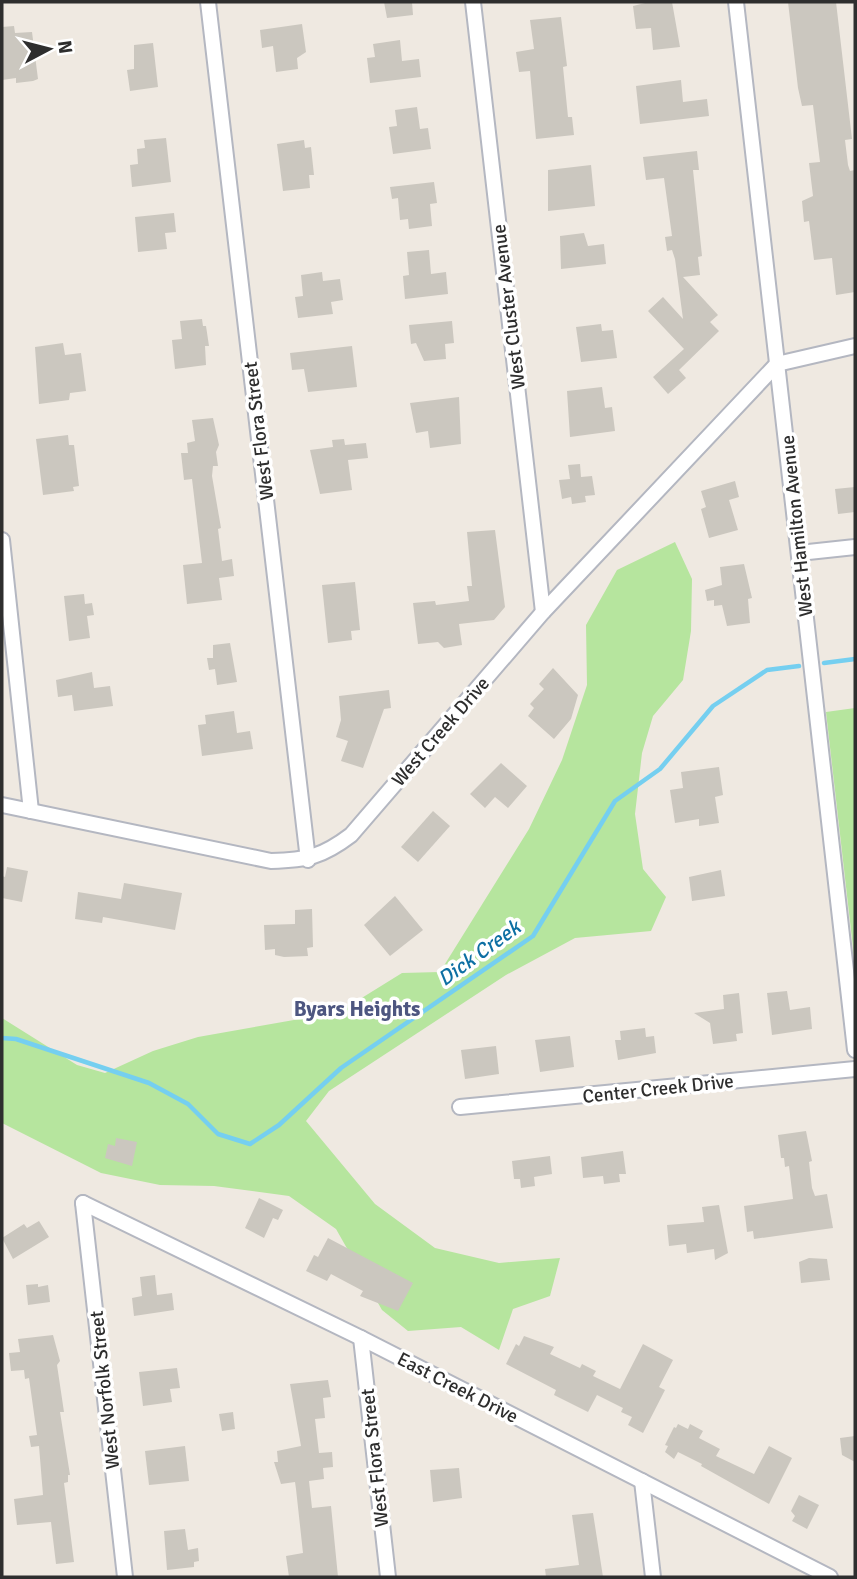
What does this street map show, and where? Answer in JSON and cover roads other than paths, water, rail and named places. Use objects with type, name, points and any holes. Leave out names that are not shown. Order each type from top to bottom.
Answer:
[{"type":"street","name":"West Flora Street","points":[[208,2],[308,860]]},
{"type":"street","name":"West Cluster Avenue","points":[[473,2],[543,612]]},
{"type":"street","name":"West Hamilton Avenue","points":[[736,2],[855,1050]]},
{"type":"street","points":[[777,364],[855,346]]},
{"type":"street","name":"West Creek Drive","points":[[2,805],[271,861],[308,860],[331,850],[351,835],[543,612],[777,364]]},
{"type":"street","points":[[2,540],[31,811]]},
{"type":"street","points":[[799,553],[855,547]]},
{"type":"street","name":"Center Creek Drive","points":[[460,1107],[855,1069]]},
{"type":"street","name":"East Creek Drive","points":[[83,1203],[361,1338],[830,1577]]},
{"type":"street","name":"West Norfolk Street","points":[[83,1203],[125,1577]]},
{"type":"street","name":"West Flora Street","points":[[361,1338],[388,1577]]},
{"type":"street","points":[[642,1481],[653,1577]]},
{"type":"waterway","name":"Dick Creek","points":[[824,663],[855,659]]},
{"type":"waterway","name":"Dick Creek","points":[[2,1038],[16,1039],[149,1083],[188,1104],[218,1134],[250,1144],[279,1125],[341,1068],[533,936],[615,801],[660,769],[713,706],[767,670],[799,666]]},
{"type":"district","name":"Byars Heights","points":[[357,1009]]}]
